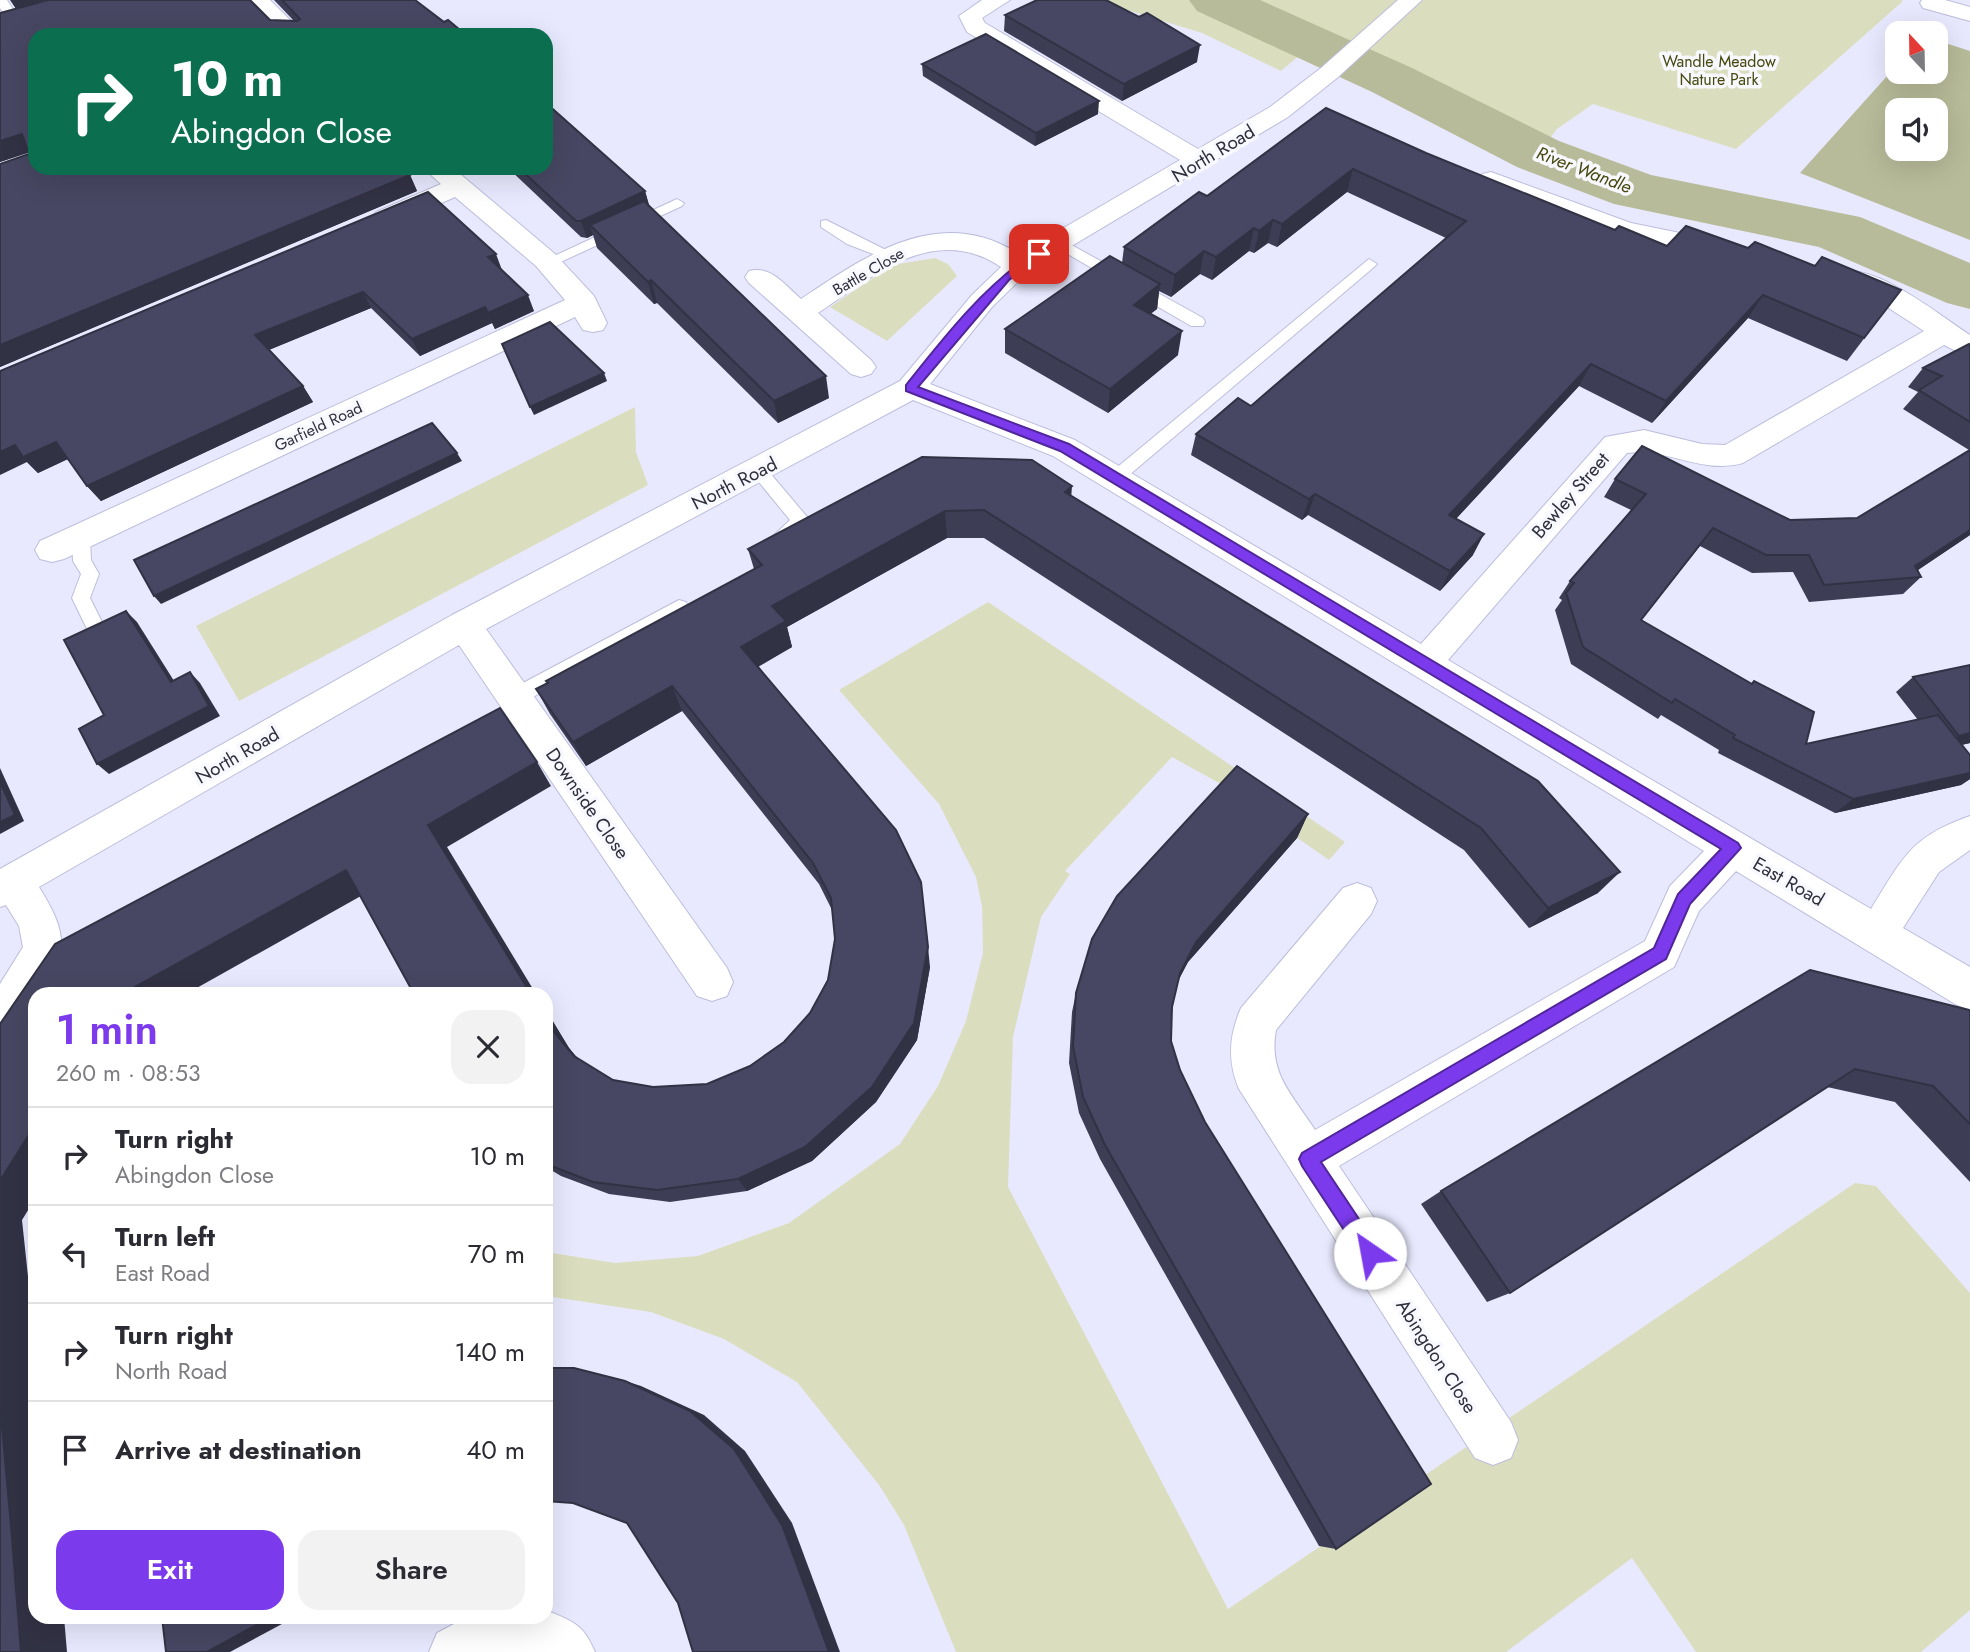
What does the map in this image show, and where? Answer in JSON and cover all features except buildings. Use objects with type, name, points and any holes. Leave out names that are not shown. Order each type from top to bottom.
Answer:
[{"type":"street","points":[[257,0],[286,28]]},
{"type":"street","points":[[999,0],[970,16],[975,27],[1200,161]]},
{"type":"street","points":[[1934,0],[1931,3],[1970,14]]},
{"type":"street","name":"North Road","points":[[7,885],[464,625],[911,388],[982,301],[1018,266],[1279,112],[1329,73],[1406,5]]},
{"type":"street","points":[[7,21],[36,13]]},
{"type":"street","points":[[1470,172],[1624,230],[1753,255]]},
{"type":"street","points":[[356,230],[447,177]]},
{"type":"street","name":"Garfield Road","points":[[52,550],[589,313],[547,263],[447,177]]},
{"type":"street","name":"Battle Close","points":[[800,312],[906,248],[959,241],[983,246],[1018,266]]},
{"type":"street","name":"Bewley Street","points":[[1424,664],[1616,445],[1627,440],[1641,441],[1702,458],[1732,455],[1957,340],[1877,288],[1824,271]]},
{"type":"street","points":[[759,277],[861,368]]},
{"type":"street","name":"East Road","points":[[911,388],[1064,447],[1970,990]]},
{"type":"street","name":"Downside Close","points":[[464,625],[712,982]]},
{"type":"street","points":[[1878,933],[1913,873],[1930,851],[1952,837],[1970,833]]},
{"type":"street","points":[[1308,1159],[1660,954],[1684,899],[1732,848]]},
{"type":"street","points":[[0,1018],[37,963],[43,948],[41,935],[7,885]]},
{"type":"street","name":"Abingdon Close","points":[[1357,901],[1256,1022],[1251,1050],[1254,1074],[1493,1440]]},
{"type":"street","points":[[456,1652],[477,1640],[518,1625],[560,1644],[568,1652]]},
{"type":"lane","points":[[1,0],[7,21]]},
{"type":"lane","points":[[547,263],[677,203]]},
{"type":"lane","points":[[826,224],[852,241],[891,256]]},
{"type":"lane","points":[[1059,243],[1197,322]]},
{"type":"lane","points":[[1115,478],[1369,264]]},
{"type":"lane","points":[[758,470],[799,518],[799,525],[788,535],[758,551]]},
{"type":"lane","points":[[81,537],[82,561],[90,574],[81,598],[97,630]]},
{"type":"lane","points":[[515,698],[679,607]]},
{"type":"green space","name":"Wandle Meadow Nature Park","points":[[1095,0],[1903,1],[1736,149],[1593,104],[1557,129],[1538,154],[1313,44],[1281,71],[1202,33]]},
{"type":"green space","points":[[935,258],[948,264],[957,276],[887,341],[830,307],[892,265]]},
{"type":"green space","points":[[635,407],[636,452],[648,485],[239,701],[196,626]]},
{"type":"green space","points":[[988,602],[1345,842],[1329,860],[1219,783],[1172,757],[1065,871],[1070,874],[1041,917],[1013,1037],[1008,1187],[1228,1609],[1855,1183],[1876,1186],[1970,1293],[1970,1610],[1921,1652],[1696,1652],[1632,1558],[1506,1652],[956,1652],[904,1525],[879,1485],[797,1382],[724,1339],[651,1312],[553,1297],[553,1253],[615,1263],[698,1256],[789,1223],[900,1144],[938,1086],[966,1021],[983,953],[982,907],[976,877],[939,804],[839,690]]},
{"type":"shaded area","points":[[1948,44],[1970,51],[1970,240],[1800,173],[1885,78],[1885,84],[1948,84]]},
{"type":"waterway","name":"River Wandle","points":[[1216,0],[1392,80],[1538,154],[1636,191],[1837,231],[1970,288]]},
{"type":"route","points":[[1039,254],[1018,266],[982,301],[911,388],[1064,447],[1732,848],[1684,899],[1660,954],[1308,1159],[1370,1253]]}]
